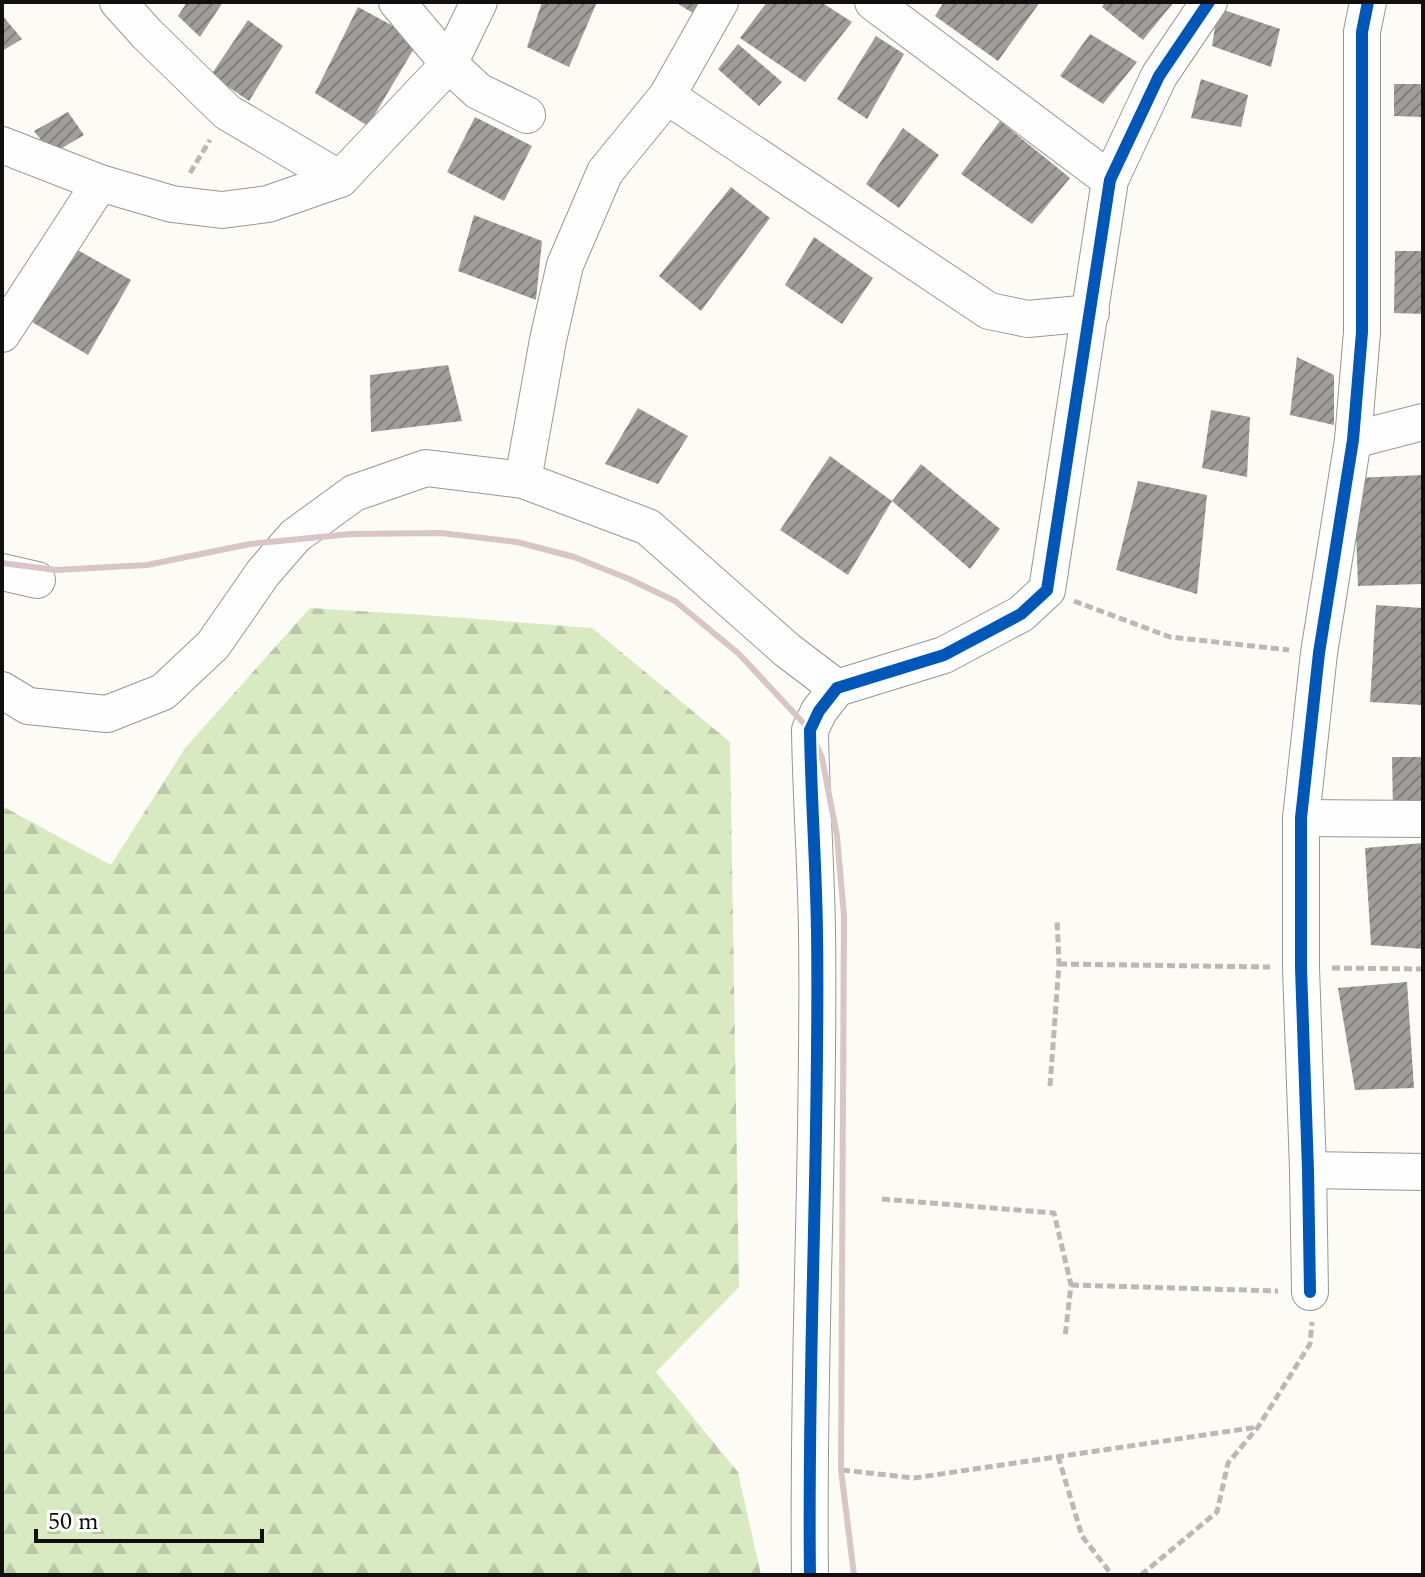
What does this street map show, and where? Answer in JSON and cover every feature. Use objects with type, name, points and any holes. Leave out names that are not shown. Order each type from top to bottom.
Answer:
[{"type":"street","points":[[118,2],[227,112],[340,179]]},
{"type":"street","points":[[397,2],[449,64],[478,91],[527,115]]},
{"type":"street","points":[[2,145],[100,183],[172,204],[222,210],[268,204],[340,179],[449,64],[479,2]]},
{"type":"street","points":[[523,480],[565,265],[605,172],[667,96],[720,2]]},
{"type":"street","points":[[873,2],[1110,180]]},
{"type":"street","points":[[810,1575],[817,946],[810,730],[819,711],[837,688],[944,655],[1021,614],[1047,590],[1110,180],[1159,76],[1209,2]]},
{"type":"street","points":[[1310,1292],[1301,968],[1301,818],[1319,653],[1353,440],[1362,332],[1362,32],[1368,2]]},
{"type":"street","points":[[667,96],[989,311],[1028,319],[1091,313]]},
{"type":"street","points":[[2,334],[100,183]]},
{"type":"street","points":[[1353,440],[1423,422]]},
{"type":"street","points":[[2,690],[28,706],[107,714],[163,692],[213,645],[263,573],[292,540],[354,493],[426,468],[523,480],[648,527],[787,650],[837,688]]},
{"type":"street","points":[[2,572],[37,580]]},
{"type":"street","points":[[1301,818],[1423,819]]},
{"type":"street","points":[[1308,1170],[1423,1172]]},
{"type":"path","points":[[172,204],[227,112]]},
{"type":"path","points":[[1047,590],[1170,637],[1319,653]]},
{"type":"path","points":[[1050,1086],[1059,964],[1057,919]]},
{"type":"path","points":[[1059,964],[1423,969]]},
{"type":"path","points":[[882,1199],[1054,1213],[1071,1285],[1065,1337]]},
{"type":"path","points":[[1071,1285],[1310,1292],[1313,1324],[1310,1344],[1258,1427],[1228,1463],[1217,1512],[1141,1575]]},
{"type":"path","points":[[809,1469],[914,1478],[1258,1427]]},
{"type":"path","points":[[1058,1456],[1082,1536],[1112,1575]]},
{"type":"green space","points":[[310,608],[592,628],[730,742],[739,1287],[656,1372],[738,1472],[761,1575],[2,1575],[2,806],[111,865],[185,748]]},
{"type":"building","points":[[187,2],[223,2],[200,37],[178,16]]},
{"type":"building","points":[[542,2],[597,2],[569,67],[527,47]]},
{"type":"building","points":[[675,2],[714,2],[704,20]]},
{"type":"building","points":[[767,2],[821,2],[852,22],[805,82],[740,38]]},
{"type":"building","points":[[944,2],[1040,2],[998,61],[935,16]]},
{"type":"building","points":[[1105,2],[1174,2],[1143,40],[1102,7]]},
{"type":"building","points":[[358,7],[419,40],[368,126],[315,93]]},
{"type":"building","points":[[1218,8],[1280,29],[1271,67],[1212,46]]},
{"type":"building","points":[[2,15],[22,39],[2,51]]},
{"type":"building","points":[[248,20],[283,46],[249,101],[211,75]]},
{"type":"building","points":[[1090,34],[1137,62],[1103,104],[1060,76]]},
{"type":"building","points":[[876,36],[904,54],[867,119],[837,99]]},
{"type":"building","points":[[738,44],[782,82],[759,106],[718,69]]},
{"type":"building","points":[[1201,79],[1248,95],[1241,127],[1191,118]]},
{"type":"building","points":[[1394,84],[1423,84],[1423,117],[1394,116]]},
{"type":"building","points":[[68,112],[84,135],[52,154],[34,131]]},
{"type":"building","points":[[475,117],[532,146],[504,201],[447,172]]},
{"type":"building","points":[[1000,121],[1070,178],[1032,224],[961,174]]},
{"type":"building","points":[[903,128],[939,155],[899,208],[866,184]]},
{"type":"building","points":[[731,187],[770,218],[701,311],[659,276]]},
{"type":"building","points":[[474,215],[542,241],[536,300],[458,271]]},
{"type":"building","points":[[814,237],[873,278],[842,324],[785,285]]},
{"type":"building","points":[[74,248],[131,280],[88,355],[32,322]]},
{"type":"building","points":[[1395,251],[1423,251],[1423,314],[1394,313]]},
{"type":"building","points":[[1297,357],[1334,375],[1334,425],[1290,415]]},
{"type":"building","points":[[448,365],[462,421],[371,432],[370,375]]},
{"type":"building","points":[[638,408],[688,436],[658,484],[605,464]]},
{"type":"building","points":[[1211,410],[1250,417],[1247,477],[1202,468]]},
{"type":"building","points":[[830,456],[892,501],[848,575],[780,530]]},
{"type":"building","points":[[921,464],[1000,529],[970,569],[892,501]]},
{"type":"building","points":[[1423,475],[1423,584],[1358,586],[1354,478]]},
{"type":"building","points":[[1138,481],[1207,495],[1197,594],[1116,570]]},
{"type":"building","points":[[1376,605],[1423,608],[1422,705],[1370,702]]},
{"type":"building","points":[[1392,757],[1423,757],[1423,811],[1393,811]]},
{"type":"building","points":[[1423,843],[1423,949],[1371,945],[1365,848]]},
{"type":"building","points":[[1407,982],[1414,1088],[1355,1090],[1338,988]]},
{"type":"railway","points":[[2,563],[56,570],[147,565],[250,544],[351,534],[441,533],[517,542],[574,557],[675,601],[739,654],[810,730],[822,758],[837,836],[844,916],[841,1470],[854,1575]]},
{"type":"cycle path","points":[[810,1575],[817,1092],[816,906],[810,730],[819,711],[837,688],[944,655],[1021,614],[1047,590],[1110,180],[1159,76],[1209,2]]},
{"type":"cycle path","points":[[1310,1292],[1301,968],[1301,818],[1319,653],[1353,440],[1362,332],[1362,32],[1368,2]]}]
